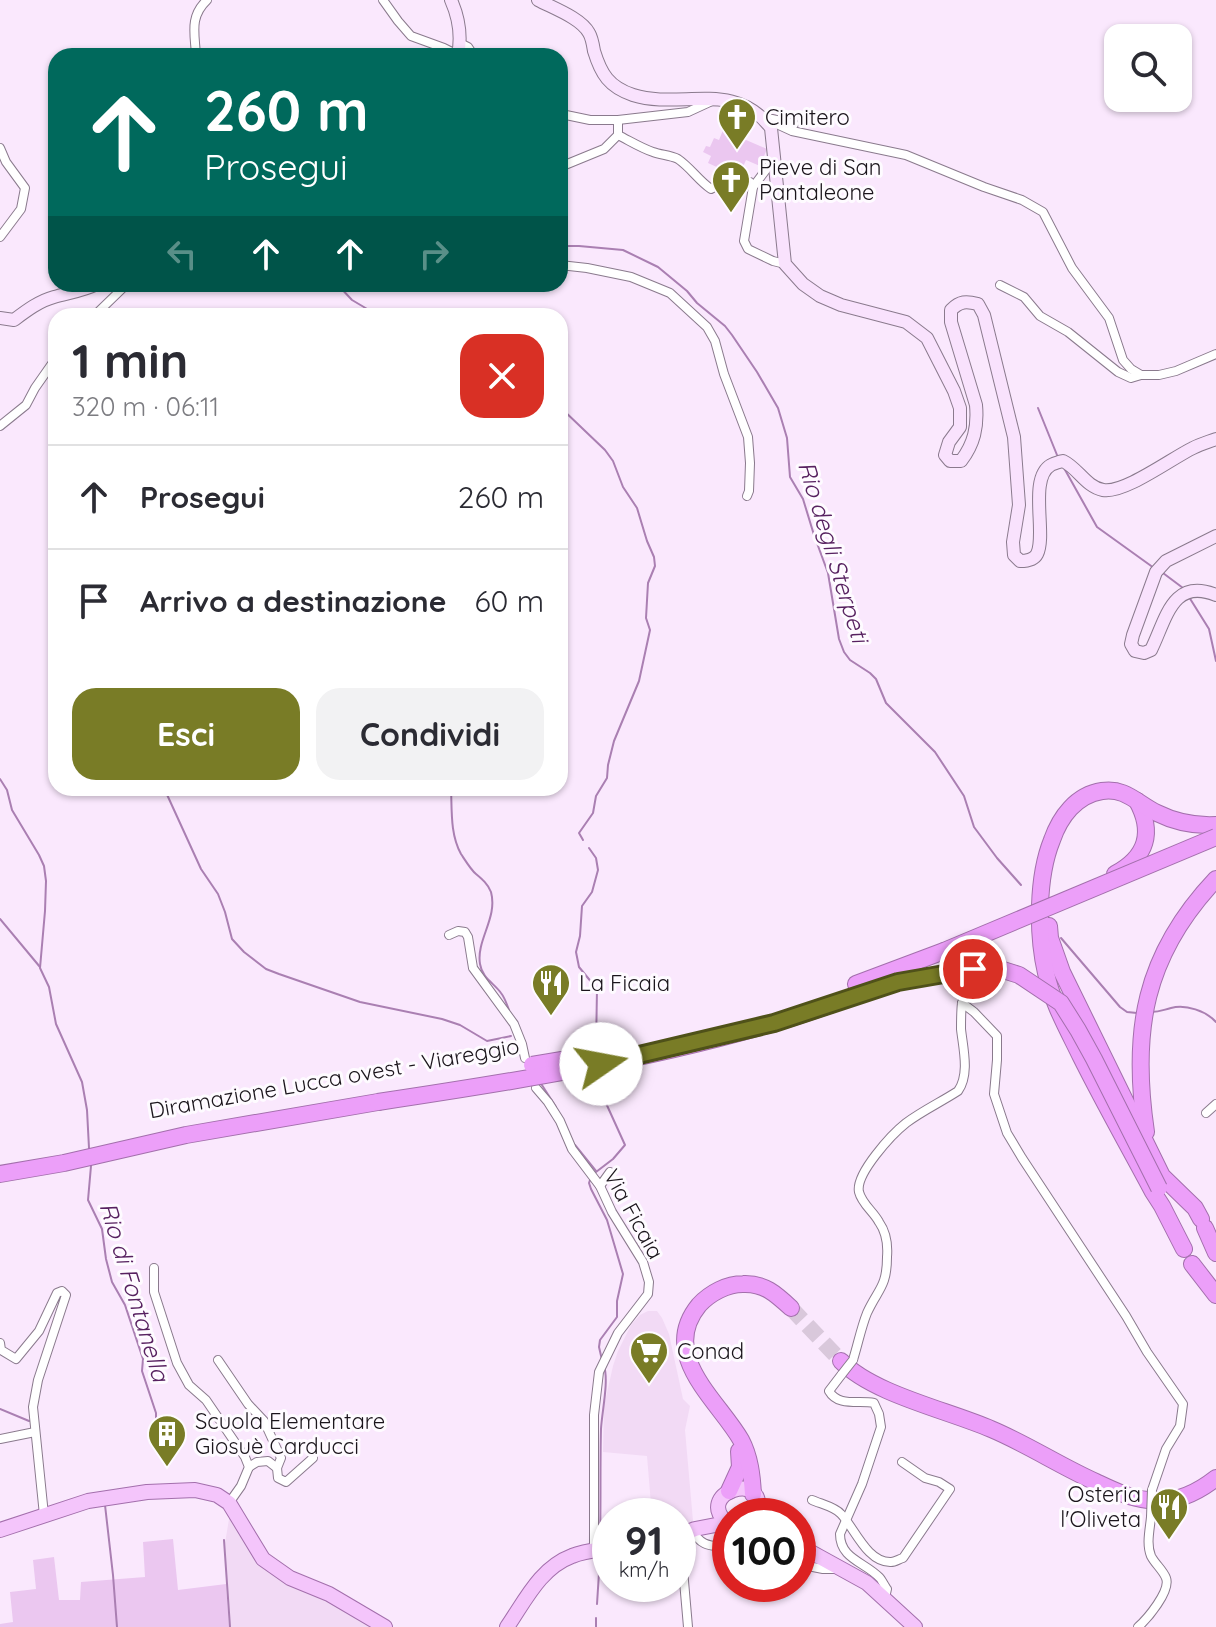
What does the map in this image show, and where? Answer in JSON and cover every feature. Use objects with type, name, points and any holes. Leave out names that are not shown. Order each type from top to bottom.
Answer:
[{"type":"highway","points":[[1216,825],[1174,820],[1121,791],[1103,790],[1084,798],[1066,813],[1046,858],[1040,898],[1040,936],[1046,975],[1065,1023],[1188,1256],[1216,1295]]},
{"type":"highway","points":[[1074,896],[1124,869],[1140,853],[1147,823],[1136,799]]},
{"type":"highway","name":"Diramazione Lucca ovest - Viareggio","points":[[858,989],[898,982],[1074,896],[1216,837]]},
{"type":"highway","name":"Diramazione Lucca ovest - Viareggio","points":[[0,1163],[377,1096],[563,1071],[646,1055],[774,1023],[1216,848]]},
{"type":"highway","points":[[1140,1124],[1139,1055],[1146,1003],[1154,976],[1168,944],[1216,879]]},
{"type":"highway","points":[[1043,881],[1050,938],[1062,972],[1140,1124],[1162,1176],[1195,1208],[1216,1253]]},
{"type":"highway","points":[[898,982],[973,969],[1000,969],[1019,975],[1061,1003],[1094,1059],[1159,1188],[1162,1206]]},
{"type":"highway","name":"Diramazione Lucca ovest - Viareggio","points":[[0,1174],[64,1163],[186,1130]]},
{"type":"highway","points":[[756,1498],[745,1450],[701,1386],[692,1370],[685,1344],[698,1307],[719,1290],[737,1284],[765,1287],[791,1308]]},
{"type":"highway","points":[[845,1365],[881,1387],[994,1430],[1088,1478],[1136,1498],[1157,1501],[1181,1497],[1198,1491],[1216,1478]]},
{"type":"highway","points":[[724,1497],[740,1467],[734,1430]]},
{"type":"main road","points":[[696,1523],[724,1497],[742,1488],[750,1498]]},
{"type":"main road","points":[[0,1530],[88,1501],[171,1490],[195,1490],[217,1495],[229,1503],[263,1559],[290,1578],[329,1594],[385,1627]]},
{"type":"main road","points":[[507,1627],[548,1570],[569,1557],[592,1551]]},
{"type":"main road","points":[[816,1555],[867,1583],[915,1627]]},
{"type":"street","points":[[196,48],[194,17],[207,0]]},
{"type":"street","points":[[383,0],[411,36],[446,48]]},
{"type":"street","points":[[451,0],[457,13],[458,48]]},
{"type":"street","points":[[538,0],[573,18],[589,32],[601,73],[630,94],[652,99],[717,98],[743,105],[792,131],[906,155],[1022,200],[1043,212],[1072,268],[1109,318],[1123,360],[1141,375]]},
{"type":"street","points":[[568,115],[590,120],[618,120],[688,112],[717,98]]},
{"type":"street","points":[[763,118],[794,124]]},
{"type":"street","points":[[763,118],[771,128],[785,264]]},
{"type":"street","points":[[568,164],[604,149],[618,135],[618,120]]},
{"type":"street","points":[[618,135],[656,153],[674,157],[711,189],[720,183],[734,181],[750,182],[753,187]]},
{"type":"street","points":[[0,148],[25,188],[21,209],[0,237]]},
{"type":"street","points":[[774,159],[753,187],[744,241],[748,249],[785,264],[803,284],[820,296],[841,305],[906,322],[927,338],[960,408],[960,427],[949,442],[945,455],[950,461],[961,461],[969,451],[975,437],[977,417],[951,322],[951,310],[966,301],[978,304],[984,315],[1014,437],[1019,505],[1013,542],[1014,555],[1020,561],[1030,560],[1037,554],[1039,488],[1050,465],[1069,463],[1092,485],[1103,490],[1116,489],[1195,446],[1216,439]]},
{"type":"street","points":[[568,266],[631,277],[670,293],[707,327],[715,341],[748,437],[750,463],[747,496]]},
{"type":"street","points":[[1000,285],[1024,297],[1040,316],[1068,332],[1118,372],[1131,378],[1176,371],[1216,354]]},
{"type":"street","points":[[0,318],[14,320],[51,297],[75,292]]},
{"type":"street","points":[[102,308],[119,292]]},
{"type":"street","points":[[0,426],[26,405],[48,369]]},
{"type":"street","points":[[1216,536],[1166,561],[1159,569],[1133,635],[1131,644],[1135,651],[1144,653],[1151,650],[1169,608],[1186,593],[1201,589],[1216,595]]},
{"type":"street","points":[[449,935],[465,932],[473,968],[514,1024],[525,1058]]},
{"type":"street","points":[[885,1598],[887,1589],[880,1578],[846,1554],[840,1542],[840,1534],[862,1484],[881,1427],[879,1414],[874,1403],[844,1402],[832,1397],[829,1391],[885,1282],[888,1255],[885,1233],[866,1206],[858,1183],[882,1148],[906,1124],[958,1091],[963,1084],[962,1003],[997,1036],[994,1094],[1007,1133],[1183,1404],[1180,1426],[1166,1449],[1152,1490],[1148,1545],[1151,1556],[1167,1579],[1167,1585],[1154,1609],[1138,1627]]},
{"type":"street","name":"Via Ficaia","points":[[536,1088],[560,1121],[572,1149],[595,1179],[643,1262],[649,1282],[648,1294],[618,1333],[599,1372],[594,1415],[594,1498]]},
{"type":"street","points":[[1206,1113],[1216,1104]]},
{"type":"street","points":[[595,1179],[610,1172]]},
{"type":"street","points":[[154,1268],[153,1288],[177,1363],[189,1385],[206,1400],[249,1467]]},
{"type":"street","points":[[0,1343],[1,1350],[16,1359],[39,1331],[57,1293],[62,1291],[66,1295],[35,1391],[33,1407],[44,1515]]},
{"type":"street","points":[[218,1360],[248,1404],[264,1421],[281,1458],[277,1468],[278,1478],[286,1482],[313,1458]]},
{"type":"street","points":[[0,1439],[35,1432]]},
{"type":"street","points":[[229,1503],[249,1467],[268,1461],[277,1468]]},
{"type":"street","points":[[816,1502],[840,1511],[856,1537],[880,1559],[889,1562],[903,1558],[950,1489],[925,1478],[902,1462]]},
{"type":"street","points":[[816,1567],[841,1568]]},
{"type":"street","points":[[687,1602],[688,1627]]},
{"type":"shaded area","points":[[723,130],[767,149],[760,166],[746,160],[742,169],[735,167],[732,174],[708,163],[711,156],[703,152],[706,146],[710,147],[714,138],[719,140]]},
{"type":"shaded area","points":[[657,1311],[662,1318],[669,1334],[683,1399],[690,1406],[685,1430],[691,1498],[650,1498],[647,1456],[603,1452],[604,1406],[613,1366],[631,1325],[640,1315]]},
{"type":"shaded area","points":[[230,1513],[262,1564],[379,1627],[229,1627],[225,1543]]},
{"type":"shaded area","points":[[173,1539],[178,1590],[226,1584],[229,1627],[0,1627],[0,1624],[13,1622],[10,1592],[36,1589],[33,1560],[54,1557],[59,1600],[80,1600],[81,1582],[145,1577],[143,1542]]},
{"type":"waterway","name":"Rio degli Sterpeti","points":[[568,246],[623,250],[658,267],[732,335],[778,408],[787,438],[790,477],[803,499],[828,573],[844,652],[876,679],[886,703],[935,752],[964,796],[974,827],[1021,885]]},
{"type":"waterway","points":[[344,292],[366,308]]},
{"type":"waterway","points":[[1038,408],[1057,455]]},
{"type":"waterway","points":[[568,415],[613,461],[623,487],[637,508],[655,566],[648,583],[646,618],[650,630],[639,681],[614,741],[607,778],[596,796],[593,813],[579,833],[583,840]]},
{"type":"waterway","points":[[1064,468],[1097,527],[1154,568]]},
{"type":"waterway","points":[[1163,573],[1183,588]]},
{"type":"waterway","points":[[1189,597],[1209,629],[1216,661]]},
{"type":"waterway","name":"Rio di Fontanella","points":[[0,779],[7,790],[12,810],[44,866],[45,911],[40,968],[49,987],[56,1024],[82,1082],[89,1148]]},
{"type":"waterway","points":[[168,796],[201,869],[218,894],[232,939],[266,969],[360,1002],[442,1019],[460,1025],[487,1041],[511,1036]]},
{"type":"waterway","points":[[451,796],[457,846],[491,892],[492,911],[481,946],[481,969],[502,995],[509,1010]]},
{"type":"waterway","points":[[589,848],[596,858],[598,870],[592,892],[582,906],[576,952],[579,967],[597,989],[596,1048]]},
{"type":"waterway","points":[[0,919],[40,967]]},
{"type":"waterway","name":"Rio degli Sterpeti","points":[[1061,938],[1120,1007],[1137,1013]]},
{"type":"waterway","name":"Rio degli Sterpeti","points":[[1151,1012],[1189,1008],[1216,1022]]},
{"type":"waterway","points":[[595,1074],[625,1145],[596,1172]]},
{"type":"waterway","points":[[540,1082],[556,1107]]},
{"type":"waterway","points":[[575,1145],[596,1171]]},
{"type":"waterway","name":"Rio di Fontanella","points":[[91,1166],[88,1200],[102,1229],[112,1282],[125,1305],[143,1359],[142,1371],[156,1413],[156,1448]]},
{"type":"waterway","points":[[591,1177],[589,1183],[607,1220],[623,1274],[617,1317],[600,1340],[602,1360]]},
{"type":"waterway","points":[[600,1498],[604,1366]]},
{"type":"waterway","points":[[0,1409],[29,1421]]},
{"type":"waterway","points":[[105,1505],[117,1627]]},
{"type":"waterway","name":"Rio di Fontanella","points":[[224,1540],[230,1627]]},
{"type":"waterway","points":[[596,1618],[596,1627]]},
{"type":"tunnel","points":[[791,1308],[841,1361]]},
{"type":"place","name":"Cimitero","points":[[737,151]]},
{"type":"place","name":"Pieve di San Pantaleone","points":[[731,214]]},
{"type":"place","name":"La Ficaia","points":[[551,1017]]},
{"type":"place","name":"Conad","points":[[649,1385]]},
{"type":"place","name":"Scuola Elementare Giosuè Carducci","points":[[167,1468]]},
{"type":"place","name":"Osteria l'Oliveta","points":[[1169,1541]]},
{"type":"route","points":[[601,1064],[774,1023],[898,982],[973,969]]}]
